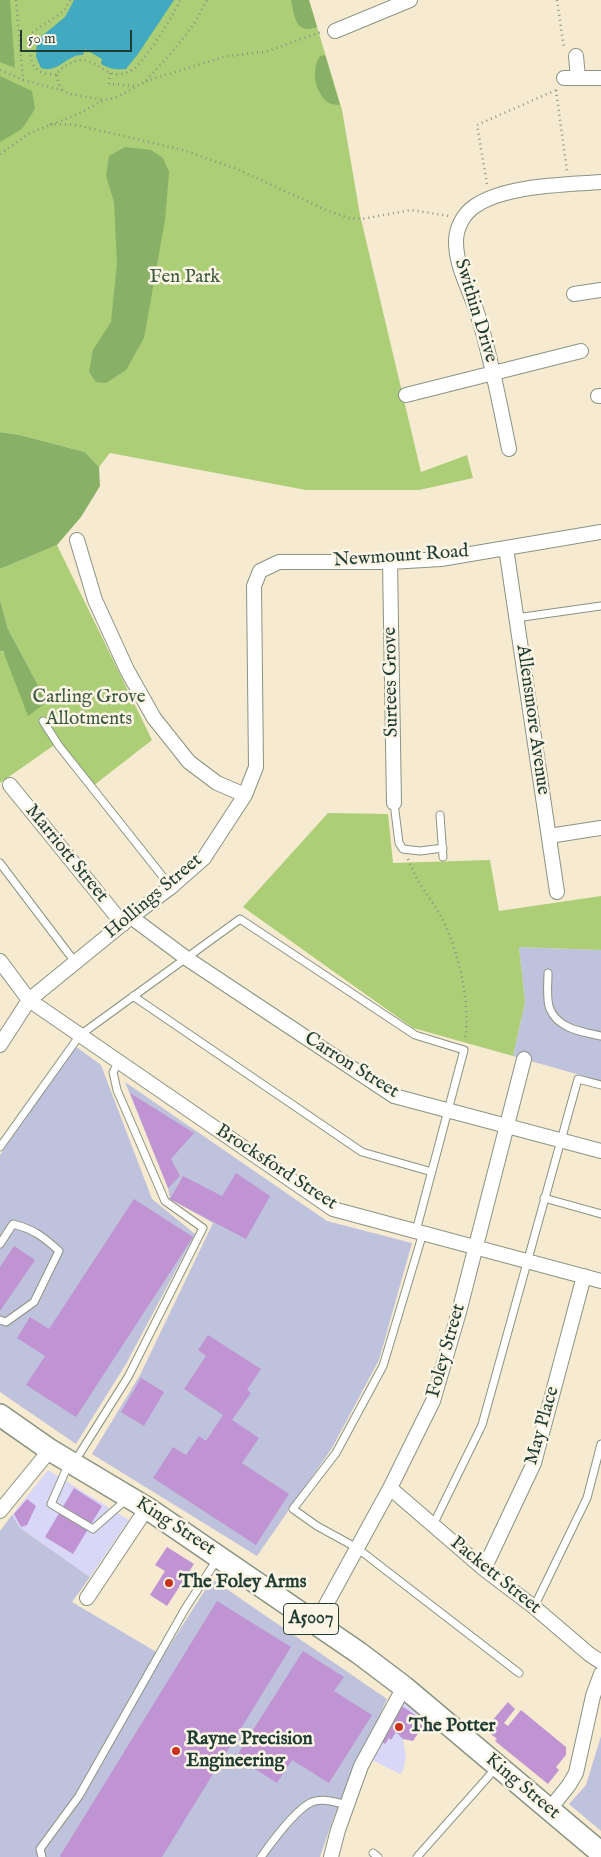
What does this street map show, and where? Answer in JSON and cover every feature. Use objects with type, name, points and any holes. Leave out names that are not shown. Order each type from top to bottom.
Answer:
[{"type":"main road","name":"King Street","points":[[0,1414],[50,1450],[147,1508],[219,1556],[404,1687],[599,1854]]},
{"type":"street","points":[[335,32],[393,3],[410,0]]},
{"type":"street","points":[[576,56],[566,82],[601,78]]},
{"type":"street","points":[[463,218],[474,206],[518,190],[601,182]]},
{"type":"street","name":"Swithin Drive","points":[[463,218],[456,236],[460,266],[478,316],[494,372],[509,449]]},
{"type":"street","points":[[574,294],[601,290]]},
{"type":"street","name":"Swithin Drive","points":[[406,395],[581,351]]},
{"type":"street","name":"Newmount Road","points":[[260,571],[279,562],[390,562],[441,559],[601,532]]},
{"type":"street","points":[[76,540],[95,600],[126,670],[154,718],[189,762],[216,783],[245,795]]},
{"type":"street","name":"Allensmore Avenue","points":[[506,548],[557,892]]},
{"type":"street","name":"Surtees Grove","points":[[390,562],[394,803]]},
{"type":"street","name":"Hollings Street","points":[[0,1045],[29,1000],[171,887],[204,858],[245,795],[256,767],[254,586],[260,571]]},
{"type":"street","name":"Marriott Street","points":[[10,785],[127,921]]},
{"type":"street","points":[[549,836],[601,828]]},
{"type":"street","name":"Carron Street","points":[[127,921],[394,1096],[601,1151]]},
{"type":"street","name":"Brocksford Street","points":[[0,961],[29,1000],[333,1209],[601,1280]]},
{"type":"street","name":"Foley Street","points":[[316,1623],[390,1488],[433,1401],[459,1312],[524,1059]]},
{"type":"street","name":"May Place","points":[[484,1569],[534,1462],[584,1276]]},
{"type":"street","points":[[0,1511],[50,1450]]},
{"type":"street","name":"Packett Street","points":[[390,1488],[484,1569],[601,1662]]},
{"type":"street","points":[[87,1598],[147,1508]]},
{"type":"street","points":[[549,1810],[576,1773],[593,1696],[601,1674]]},
{"type":"street","points":[[331,1857],[361,1766],[404,1687]]},
{"type":"lane","points":[[516,618],[601,606]]},
{"type":"lane","points":[[43,722],[59,746],[171,887]]},
{"type":"lane","points":[[394,803],[399,843],[402,849],[420,851],[443,848]]},
{"type":"lane","points":[[440,815],[443,857]]},
{"type":"lane","points":[[0,863],[76,962]]},
{"type":"lane","points":[[0,1147],[80,1035],[240,919],[415,1035],[464,1050],[432,1172],[420,1232],[383,1366],[336,1453],[293,1510],[317,1526],[357,1548],[520,1673]]},
{"type":"lane","points":[[548,973],[550,1008],[559,1022],[580,1031],[601,1036]]},
{"type":"lane","points":[[134,996],[362,1152],[432,1172]]},
{"type":"lane","points":[[118,1062],[113,1072],[117,1090],[165,1201],[203,1228],[128,1377],[72,1463],[51,1504],[93,1529],[129,1497]]},
{"type":"lane","points":[[433,1525],[482,1425],[578,1079],[601,1085]]},
{"type":"lane","points":[[544,1198],[601,1214]]},
{"type":"lane","points":[[0,1244],[13,1224],[29,1228],[48,1240],[59,1251],[34,1302],[6,1322],[0,1320]]},
{"type":"lane","points":[[534,1608],[586,1498],[601,1444]]},
{"type":"lane","points":[[42,1857],[40,1849],[79,1796],[185,1608],[219,1556]]},
{"type":"lane","points":[[416,1857],[498,1767]]},
{"type":"lane","points":[[261,1857],[281,1830],[311,1803],[331,1801],[347,1805]]},
{"type":"path","points":[[16,0],[23,80]]},
{"type":"path","points":[[57,75],[40,72],[32,63],[29,42],[30,34],[64,11],[70,0]]},
{"type":"path","points":[[62,90],[57,75],[60,69],[66,65],[83,60],[92,61],[110,74],[119,74],[135,68],[169,20],[180,0]]},
{"type":"path","points":[[145,82],[174,50],[194,24],[207,0]]},
{"type":"path","points":[[557,0],[564,47],[576,56]]},
{"type":"path","points":[[0,154],[30,133],[78,114],[104,100],[115,98],[145,82],[227,56],[265,52],[334,27],[335,32]]},
{"type":"path","points":[[0,70],[23,80],[62,90],[70,94],[104,100]]},
{"type":"path","points":[[110,74],[109,84],[137,86]]},
{"type":"path","points":[[489,199],[477,124],[566,82],[569,185]]},
{"type":"path","points":[[50,124],[76,125],[183,150],[237,169],[326,210],[348,218],[362,219],[411,210],[463,218]]},
{"type":"path","points":[[402,849],[421,885],[440,914],[451,938],[466,1005],[464,1050]]},
{"type":"shaded area","points":[[519,947],[601,950],[601,1081],[513,1056],[525,1002]]},
{"type":"shaded area","points":[[75,1046],[101,1065],[152,1199],[195,1234],[126,1364],[76,1444],[0,1392],[0,1155]]},
{"type":"shaded area","points":[[125,1082],[327,1221],[412,1243],[379,1360],[332,1448],[257,1556],[92,1454],[140,1375],[213,1223],[170,1199],[168,1188]]},
{"type":"shaded area","points":[[48,1470],[129,1520],[90,1577],[20,1528],[12,1515]]},
{"type":"shaded area","points":[[12,1515],[20,1528],[90,1577],[72,1602],[163,1656],[212,1579],[387,1699],[333,1819],[320,1857],[0,1857],[0,1531]]},
{"type":"shaded area","points":[[403,1700],[424,1710],[403,1739],[406,1757],[403,1771],[400,1774],[368,1758]]},
{"type":"shaded area","points":[[601,1736],[601,1831],[569,1804],[586,1785]]},
{"type":"green space","name":"Fen Park","points":[[0,0],[309,0],[342,110],[360,215],[421,472],[467,455],[473,478],[419,490],[306,490],[110,453],[99,467],[85,452],[20,435],[0,432]]},
{"type":"green space","points":[[0,0],[10,0],[15,68],[0,62]]},
{"type":"green space","points":[[291,0],[309,0],[317,27],[304,29],[297,23]]},
{"type":"green space","points":[[325,55],[340,105],[329,103],[324,99],[317,87],[315,74],[317,61],[320,56]]},
{"type":"green space","points":[[0,76],[32,91],[35,109],[22,129],[0,142]]},
{"type":"green space","points":[[125,147],[151,150],[163,158],[169,172],[165,220],[144,338],[126,370],[106,383],[96,382],[89,372],[93,350],[111,322],[117,263],[114,202],[106,176],[109,156]]},
{"type":"green space","points":[[0,432],[20,435],[85,452],[99,467],[100,486],[81,517],[57,545],[0,569]]},
{"type":"green space","name":"Carling Grove Allotments","points":[[57,545],[152,740],[93,786],[60,741],[0,783],[0,651],[47,702],[8,629],[0,600],[0,569]]},
{"type":"green space","points":[[0,600],[8,629],[47,702],[28,716],[3,651],[0,651]]},
{"type":"green space","points":[[328,813],[388,814],[393,863],[490,860],[499,911],[601,896],[601,950],[519,947],[525,1002],[513,1056],[413,1028],[243,907]]},
{"type":"water","points":[[74,0],[174,0],[126,69],[113,69],[104,66],[101,64],[102,59],[85,49],[83,55],[72,57],[58,66],[47,69],[41,68],[36,57],[37,40],[65,17]]},
{"type":"building","points":[[130,1093],[194,1133],[171,1159],[180,1176],[168,1188]]},
{"type":"building","points":[[236,1173],[270,1196],[246,1239],[170,1199],[183,1176],[222,1196]]},
{"type":"building","points":[[134,1199],[193,1237],[76,1417],[26,1385],[45,1356],[17,1338],[30,1317],[49,1329]]},
{"type":"building","points":[[14,1246],[35,1260],[0,1311],[0,1267]]},
{"type":"building","points":[[208,1335],[261,1369],[247,1390],[251,1393],[232,1420],[259,1438],[242,1463],[289,1494],[256,1545],[153,1478],[173,1447],[186,1455],[199,1436],[206,1441],[223,1415],[184,1389],[206,1356],[198,1350]]},
{"type":"building","points":[[141,1378],[164,1392],[144,1426],[121,1412]]},
{"type":"building","points":[[74,1488],[102,1506],[73,1554],[45,1537]]},
{"type":"building","points":[[27,1499],[36,1506],[27,1525],[21,1527],[14,1514]]},
{"type":"building","name":"The Foley Arms","points":[[167,1547],[194,1564],[167,1606],[150,1595],[165,1571],[155,1565]]},
{"type":"building","name":"Rayne Precision Engineering","points":[[217,1601],[291,1647],[162,1857],[61,1857],[60,1856]]},
{"type":"building","points":[[303,1651],[344,1677],[334,1691],[372,1715],[329,1783],[292,1760],[277,1783],[236,1757]]},
{"type":"building","points":[[508,1702],[515,1709],[504,1723],[508,1726],[521,1710],[566,1747],[566,1755],[556,1767],[559,1770],[548,1784],[495,1741],[497,1739],[485,1729]]},
{"type":"building","name":"The Potter","points":[[402,1706],[418,1717],[416,1721],[423,1726],[413,1741],[403,1739],[396,1732],[391,1740],[389,1738],[385,1744],[380,1740],[398,1707]]},
{"type":"place","name":"The Foley Arms","points":[[169,1583]]},
{"type":"place","name":"The Potter","points":[[399,1727]]},
{"type":"place","name":"Rayne Precision Engineering","points":[[176,1751]]}]
